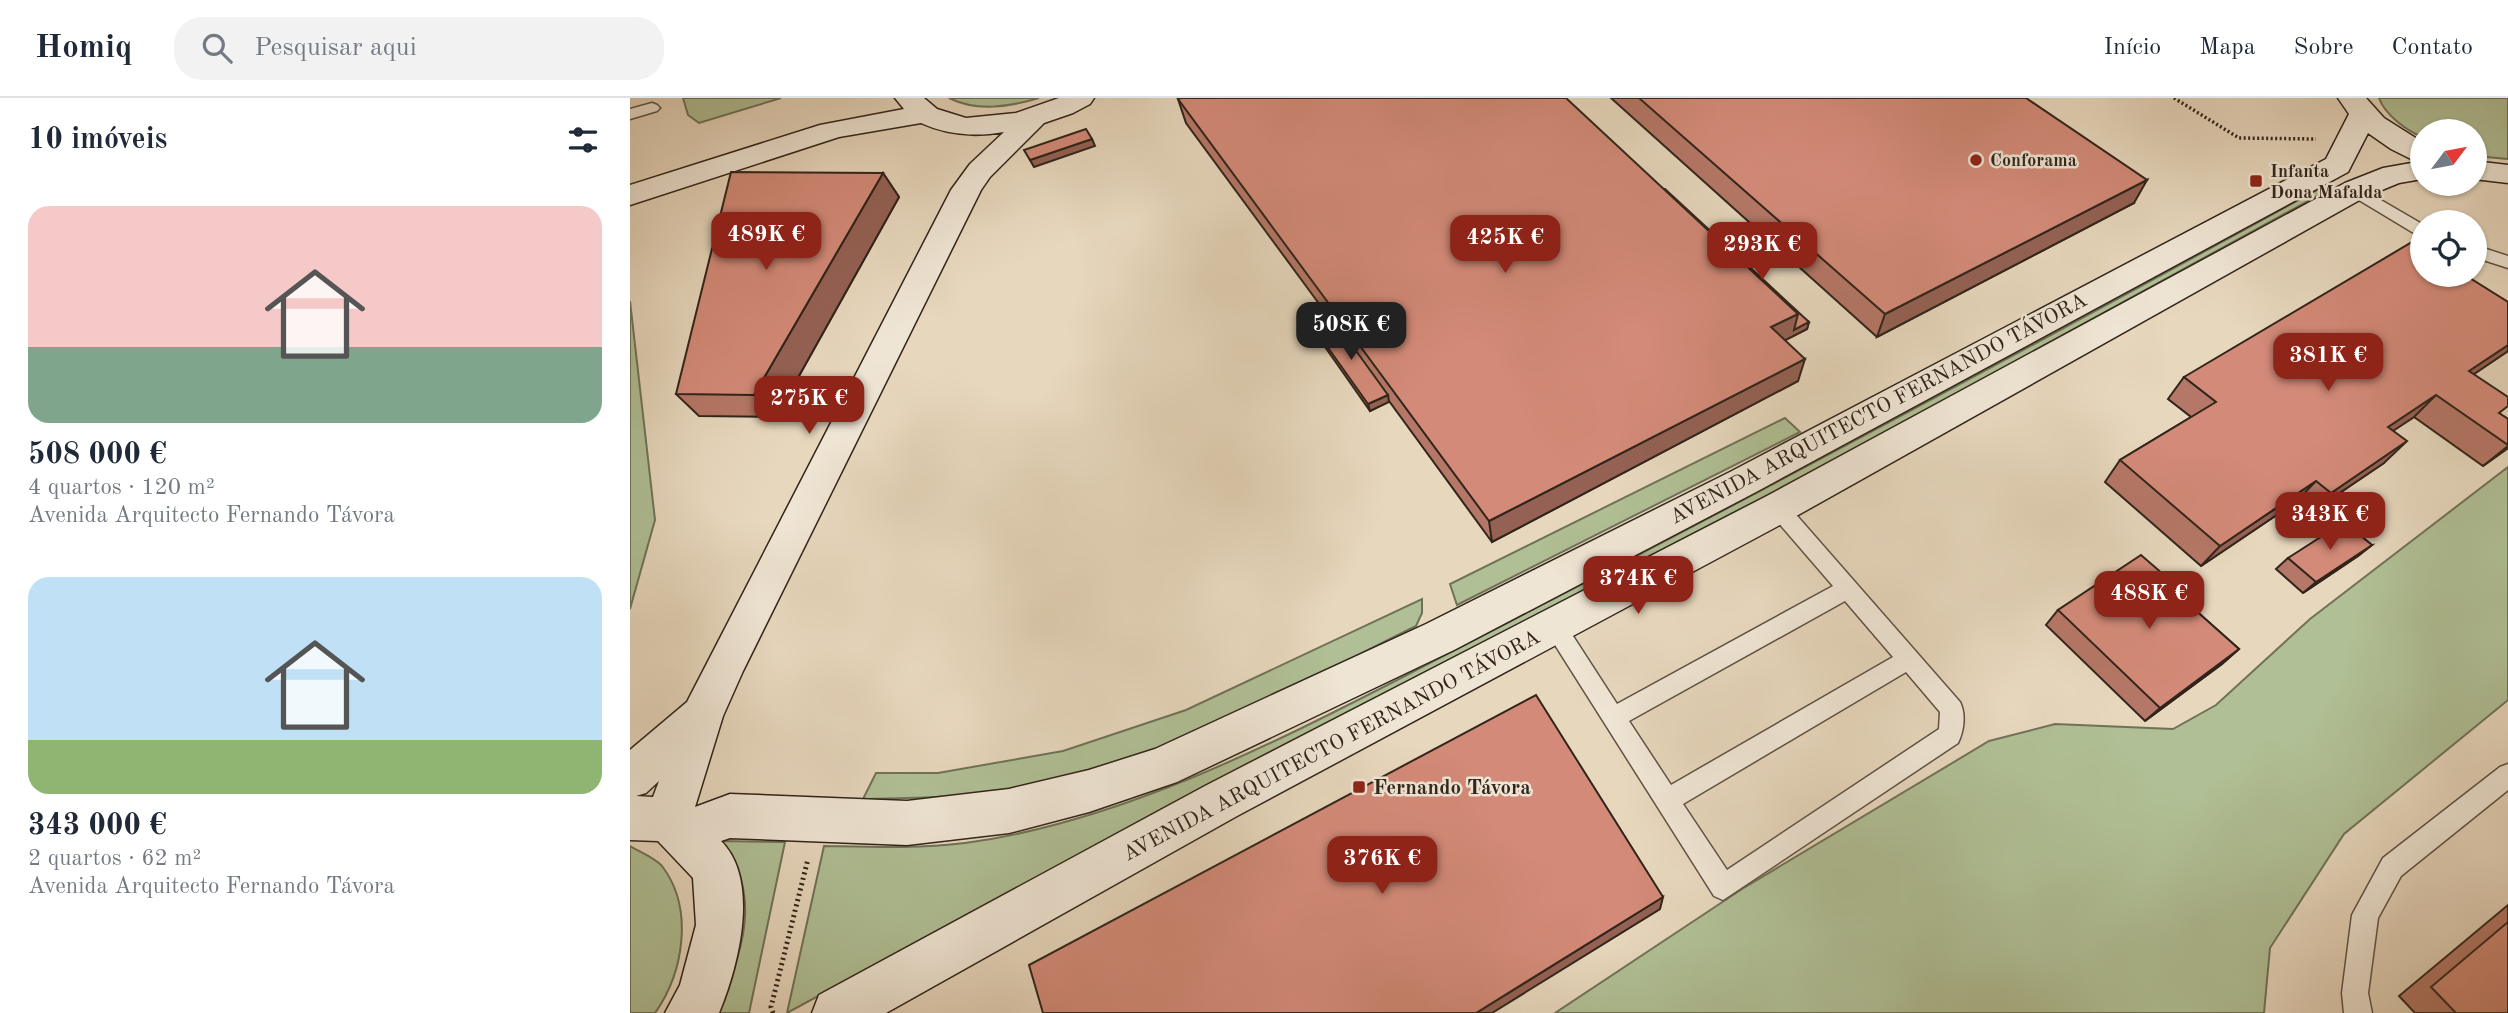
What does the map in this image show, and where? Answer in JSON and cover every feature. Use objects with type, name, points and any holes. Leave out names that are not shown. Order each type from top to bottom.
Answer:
[{"type":"main road","points":[[630,172],[831,109],[858,98]]},
{"type":"main road","points":[[630,195],[863,123],[929,112],[976,126],[1033,119],[1080,98]]},
{"type":"main road","points":[[2357,106],[2379,129],[2410,147]]},
{"type":"main road","name":"AVENIDA ARQUITECTO FERNANDO TÁVORA","points":[[660,823],[730,816],[907,823],[1009,811],[1089,791],[1162,767],[1440,637],[1743,482],[2338,165],[2346,149],[2357,106]]},
{"type":"main road","points":[[929,112],[968,167],[970,182]]},
{"type":"main road","points":[[690,1013],[701,996],[720,925],[715,868],[660,823],[702,716],[776,562],[970,182],[993,157],[1018,138],[1033,119]]},
{"type":"main road","name":"AVENIDA ARQUITECTO FERNANDO TÁVORA","points":[[837,1013],[1221,801],[1778,509],[2355,190],[2393,175],[2410,172]]},
{"type":"main road","points":[[2487,172],[2508,174]]},
{"type":"main road","points":[[630,778],[702,716]]},
{"type":"lane","points":[[630,114],[652,107]]},
{"type":"lane","points":[[2355,190],[2410,224]]},
{"type":"lane","points":[[2487,255],[2508,262]]},
{"type":"lane","points":[[1554,626],[1723,887],[1950,735],[1952,709],[1778,509]]},
{"type":"lane","points":[[1613,718],[1847,589]]},
{"type":"lane","points":[[1667,800],[1909,659]]},
{"type":"lane","points":[[2358,1013],[2355,993],[2365,915],[2392,867],[2508,775]]},
{"type":"path","points":[[2174,98],[2239,138],[2315,139],[2346,149]]},
{"type":"path","points":[[773,1013],[771,1007],[811,845]]},
{"type":"green space","points":[[683,98],[781,98],[699,123],[688,115]]},
{"type":"green space","points":[[949,98],[1039,98],[1016,104],[982,107]]},
{"type":"green space","points":[[2379,98],[2508,98],[2508,159],[2487,157],[2487,119],[2410,119],[2410,131]]},
{"type":"green space","points":[[2324,186],[2330,189],[1816,470],[1171,804],[787,1013],[824,846],[930,846],[1021,833],[1078,818],[1189,779],[1349,705],[1709,518]]},
{"type":"green space","points":[[630,301],[655,520],[630,609]]},
{"type":"green space","points":[[1785,418],[1800,432],[1457,605],[1450,584]]},
{"type":"green space","points":[[2508,467],[2508,700],[2344,834],[2270,948],[2264,1013],[1555,1013],[1742,889],[1989,741],[2055,724],[2173,729],[2216,705],[2310,619]]},
{"type":"green space","points":[[1422,599],[1422,613],[1416,626],[1235,717],[1154,749],[1068,775],[994,791],[938,797],[863,799],[876,773],[938,773],[1063,751],[1186,710]]},
{"type":"green space","points":[[721,841],[785,842],[749,1013],[714,1013],[740,949],[745,905],[742,883],[734,862]]},
{"type":"green space","points":[[630,846],[662,866],[672,883],[681,920],[681,940],[673,979],[655,1013],[630,1013]]},
{"type":"building","points":[[1566,98],[1798,314],[1771,327],[1805,359],[1489,521],[1178,99]]},
{"type":"building","points":[[1639,98],[2026,98],[2147,180],[1885,314]]},
{"type":"building","points":[[1086,129],[1092,139],[1030,160],[1024,150]]},
{"type":"building","points":[[731,172],[883,173],[754,395],[676,394]]},
{"type":"building","points":[[1664,189],[1809,322],[1794,330],[1798,314]]},
{"type":"building","points":[[2410,243],[2410,287],[2484,287],[2508,302],[2508,345],[2469,371],[2508,397],[2508,406],[2499,413],[2508,419],[2508,445],[2436,395],[2388,427],[2407,441],[2331,493],[2316,481],[2220,546],[2120,460],[2216,402],[2184,377]]},
{"type":"building","points":[[1333,319],[1388,395],[1368,404],[1314,328]]},
{"type":"building","points":[[2344,522],[2372,545],[2316,582],[2288,558]]},
{"type":"building","points":[[2141,555],[2171,581],[2166,584],[2239,649],[2160,708],[2058,610]]},
{"type":"building","points":[[1536,695],[1663,897],[1476,1013],[1043,1013],[1029,965]]},
{"type":"building","points":[[2508,922],[2508,1013],[2456,1013],[2431,987]]},
{"type":"place","name":"Conforama","points":[[1976,160]]},
{"type":"place","name":"Infanta Dona Mafalda","points":[[2256,181]]},
{"type":"place","name":"Fernando Távora","points":[[1359,787]]}]
